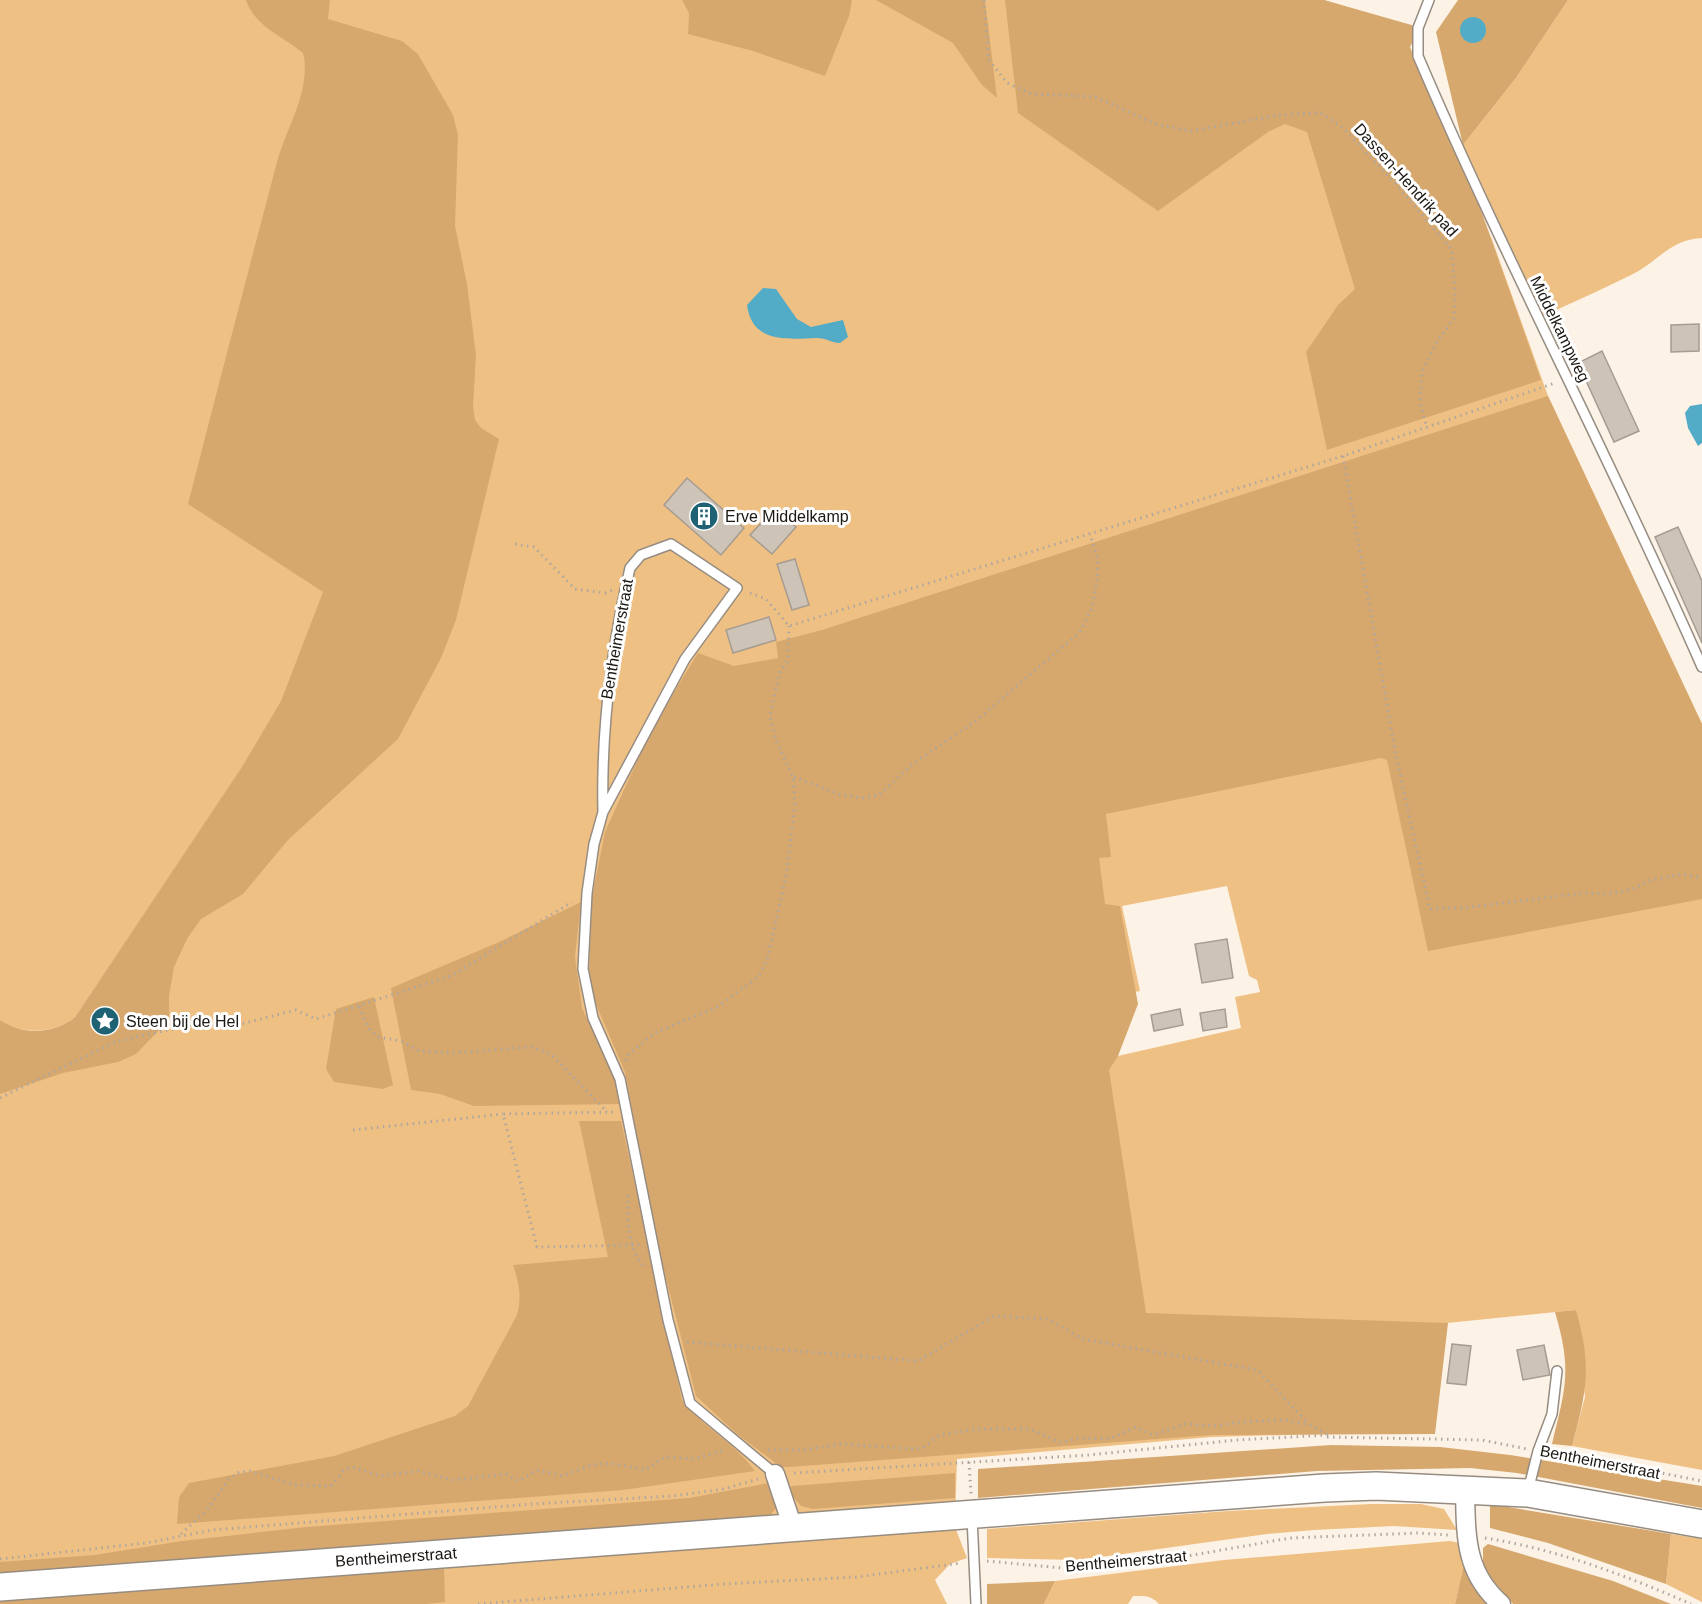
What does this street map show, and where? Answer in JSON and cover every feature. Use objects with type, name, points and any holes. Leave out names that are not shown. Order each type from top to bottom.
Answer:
[{"type":"main road","name":"Bentheimerstraat","points":[[0,1587],[1324,1488],[1376,1486],[1528,1493],[1702,1524]]},
{"type":"street","points":[[775,1474],[793,1528]]},
{"type":"street","points":[[1465,1489],[1467,1536],[1473,1568],[1479,1581],[1501,1604]]},
{"type":"lane","name":"Middelkampweg","points":[[1429,0],[1418,28],[1418,56],[1503,248],[1568,379],[1702,667]]},
{"type":"lane","name":"Bentheimerstraat","points":[[603,812],[602,755],[606,698],[630,568],[641,555],[671,544],[737,588],[685,659],[603,812],[594,844],[587,893],[583,959],[586,993],[593,1018],[620,1079],[652,1245],[673,1341],[690,1403],[775,1474]]},
{"type":"lane","points":[[1528,1493],[1538,1451],[1552,1414],[1557,1371]]},
{"type":"lane","points":[[972,1514],[976,1561],[976,1604]]},
{"type":"path","name":"Dassen-Hendrik pad","points":[[984,0],[989,60],[1007,83],[1032,94],[1096,97],[1155,124],[1191,131],[1279,115],[1321,113],[1342,126],[1395,183],[1452,250],[1454,318],[1437,342],[1422,372],[1420,402],[1427,428]]},
{"type":"path","points":[[789,626],[1343,456],[1568,379]]},
{"type":"path","points":[[1343,456],[1396,756],[1430,909],[1471,908],[1583,893],[1610,894],[1633,889],[1652,880],[1683,874],[1702,878]]},
{"type":"path","points":[[793,777],[841,795],[864,798],[879,795],[914,763],[977,720],[1080,632],[1092,608],[1097,582],[1098,560],[1090,534]]},
{"type":"path","points":[[515,544],[534,547],[575,589],[605,593],[626,586]]},
{"type":"path","points":[[620,1079],[629,1054],[654,1033],[717,1006],[758,977],[766,960],[786,878],[795,805],[793,777],[776,740],[770,717],[779,674],[788,660],[789,626],[766,599],[737,588]]},
{"type":"path","points":[[0,1098],[115,1042],[194,1024],[233,1026],[296,1010],[316,1019],[451,976],[587,893]]},
{"type":"path","points":[[359,1007],[370,1030],[378,1037],[401,1041],[419,1051],[453,1053],[531,1047],[551,1054],[607,1112]]},
{"type":"path","points":[[353,1130],[503,1114],[627,1111]]},
{"type":"path","points":[[503,1114],[537,1247],[652,1245]]},
{"type":"path","points":[[673,1341],[918,1361],[994,1316],[1048,1319],[1082,1339],[1257,1370],[1310,1425]]},
{"type":"path","name":"Bentheimerstraat","points":[[0,1559],[89,1551],[212,1530],[674,1496],[724,1489],[775,1474],[1088,1455],[1237,1440],[1328,1435],[1312,1437],[1482,1440],[1702,1481]]},
{"type":"path","points":[[969,1462],[972,1514]]},
{"type":"path","name":"Bentheimerstraat","points":[[478,1604],[724,1584],[856,1577],[912,1572],[976,1561],[1062,1568],[1101,1566],[1176,1558],[1290,1538],[1418,1533],[1467,1536],[1522,1544],[1573,1558],[1691,1604]]},
{"type":"shaded area","points":[[0,0],[1324,0],[1379,17],[1491,237],[1548,396],[1702,724],[1702,1470],[1572,1446],[1585,1397],[1576,1310],[1447,1323],[1394,1432],[1211,1437],[957,1459],[955,1527],[967,1558],[950,1564],[935,1580],[947,1604],[0,1604]],"holes":[[[183,856],[55,1055],[20,1029],[35,1031],[49,1029],[62,1025],[75,1017]],[[1227,886],[1249,976],[1257,980],[1260,992],[1235,997],[1241,1028],[1109,1058],[1097,999],[1140,991],[1122,906]]]},
{"type":"shaded area","points":[[246,0],[330,0],[328,19],[402,41],[418,54],[453,115],[458,135],[455,226],[467,284],[476,355],[473,407],[475,420],[481,428],[499,439],[456,620],[441,658],[398,739],[288,840],[243,894],[201,919],[187,939],[174,967],[169,996],[169,1020],[136,1054],[118,1062],[63,1073],[0,1094],[0,1020],[18,1029],[38,1031],[58,1027],[75,1017],[242,767],[281,701],[323,592],[188,504],[277,162],[297,108],[304,80],[303,53],[263,24],[250,9]]},
{"type":"shaded area","points":[[682,0],[852,0],[849,16],[825,76],[753,51],[688,34],[689,13]]},
{"type":"shaded area","points":[[876,0],[985,0],[997,98],[982,85],[953,43]]},
{"type":"shaded area","points":[[1005,0],[1324,0],[1415,26],[1415,38],[1410,47],[1439,118],[1470,179],[1541,380],[1327,450],[1306,352],[1338,305],[1355,289],[1307,132],[1285,124],[1268,132],[1158,211],[1018,113]]},
{"type":"shaded area","points":[[1458,0],[1568,0],[1516,78],[1463,145],[1436,32]]},
{"type":"shaded area","points":[[1568,0],[1702,0],[1702,238],[1681,243],[1633,274],[1543,316],[1463,145],[1516,78]]},
{"type":"shaded area","points":[[1548,396],[1702,724],[1702,899],[1428,951],[1387,760],[1381,758],[1106,814],[1111,857],[1099,858],[1105,904],[1120,906],[1138,1004],[1118,1056],[1109,1070],[1146,1313],[1448,1323],[1435,1434],[1212,1435],[781,1467],[737,1434],[696,1396],[658,1247],[625,1072],[592,995],[589,975],[592,897],[605,832],[652,728],[698,653],[734,666],[778,658],[776,642],[822,630]]},
{"type":"shaded area","points":[[581,902],[575,957],[582,1008],[614,1076],[621,1104],[474,1106],[440,1094],[411,1090],[391,988],[499,942]]},
{"type":"shaded area","points":[[374,997],[393,1085],[383,1089],[334,1082],[326,1069],[336,1009]]},
{"type":"shaded area","points":[[579,1121],[621,1121],[682,1400],[755,1471],[623,1490],[177,1524],[179,1497],[189,1483],[334,1456],[455,1416],[468,1406],[517,1315],[519,1290],[513,1265],[608,1257]]},
{"type":"shaded area","points":[[1576,1310],[1586,1363],[1584,1394],[1572,1446],[1552,1444],[1565,1378],[1564,1349],[1555,1312]]},
{"type":"shaded area","points":[[1331,1445],[1440,1447],[1510,1455],[1702,1486],[1702,1508],[1517,1473],[1470,1468],[1317,1471],[978,1498],[978,1469]]},
{"type":"shaded area","points":[[955,1473],[955,1498],[813,1509],[801,1506],[787,1490],[792,1486]]},
{"type":"shaded area","points":[[769,1483],[778,1505],[769,1517],[0,1578],[0,1562],[95,1555],[182,1541],[306,1527],[689,1498]]},
{"type":"shaded area","points":[[1371,1504],[1421,1504],[1444,1509],[1457,1530],[1394,1526],[1314,1530],[1267,1534],[1079,1560],[987,1558],[987,1529],[1228,1511]]},
{"type":"shaded area","points":[[1490,1504],[1671,1534],[1666,1584],[1548,1543],[1490,1528]]},
{"type":"shaded area","points":[[1671,1534],[1702,1539],[1702,1602],[1666,1584]]},
{"type":"shaded area","points":[[1450,1541],[1460,1543],[1464,1564],[1455,1604],[1159,1604],[1144,1596],[1133,1596],[1128,1604],[1044,1604],[1055,1581],[1224,1560]]},
{"type":"shaded area","points":[[1488,1544],[1613,1581],[1671,1604],[1513,1604],[1483,1570],[1483,1548]]},
{"type":"shaded area","points":[[1464,1564],[1472,1583],[1488,1604],[1455,1604]]},
{"type":"shaded area","points":[[444,1565],[445,1602],[427,1604],[0,1604],[0,1598]]},
{"type":"shaded area","points":[[1055,1581],[1044,1604],[987,1604],[987,1584]]},
{"type":"water","points":[[1473,17],[1482,21],[1486,30],[1482,39],[1473,43],[1464,39],[1460,30],[1464,21]]},
{"type":"water","points":[[763,288],[776,289],[797,319],[811,327],[843,320],[848,337],[840,343],[820,338],[783,338],[764,333],[750,318],[747,305]]},
{"type":"water","points":[[1702,404],[1702,443],[1698,446],[1688,428],[1685,413],[1690,406]]},
{"type":"building","points":[[1699,324],[1699,351],[1671,352],[1671,325]]},
{"type":"building","points":[[1602,351],[1639,431],[1614,442],[1578,363]]},
{"type":"building","name":"Erve Middelkamp","points":[[687,478],[744,528],[721,555],[664,505]]},
{"type":"building","points":[[775,508],[796,527],[772,554],[750,535]]},
{"type":"building","points":[[1678,527],[1702,581],[1702,643],[1655,537]]},
{"type":"building","points":[[795,559],[809,605],[792,610],[777,564]]},
{"type":"building","points":[[769,617],[776,640],[733,653],[726,630]]},
{"type":"building","points":[[1227,939],[1233,978],[1202,983],[1195,944]]},
{"type":"building","points":[[1180,1009],[1183,1025],[1154,1031],[1151,1015]]},
{"type":"building","points":[[1225,1009],[1227,1027],[1203,1031],[1200,1013]]},
{"type":"building","points":[[1452,1344],[1471,1346],[1466,1385],[1447,1383]]},
{"type":"building","points":[[1544,1345],[1550,1375],[1523,1380],[1517,1350]]},
{"type":"place","name":"Erve Middelkamp","points":[[704,516]]},
{"type":"place","name":"Steen bij de Hel","points":[[105,1021]]}]
